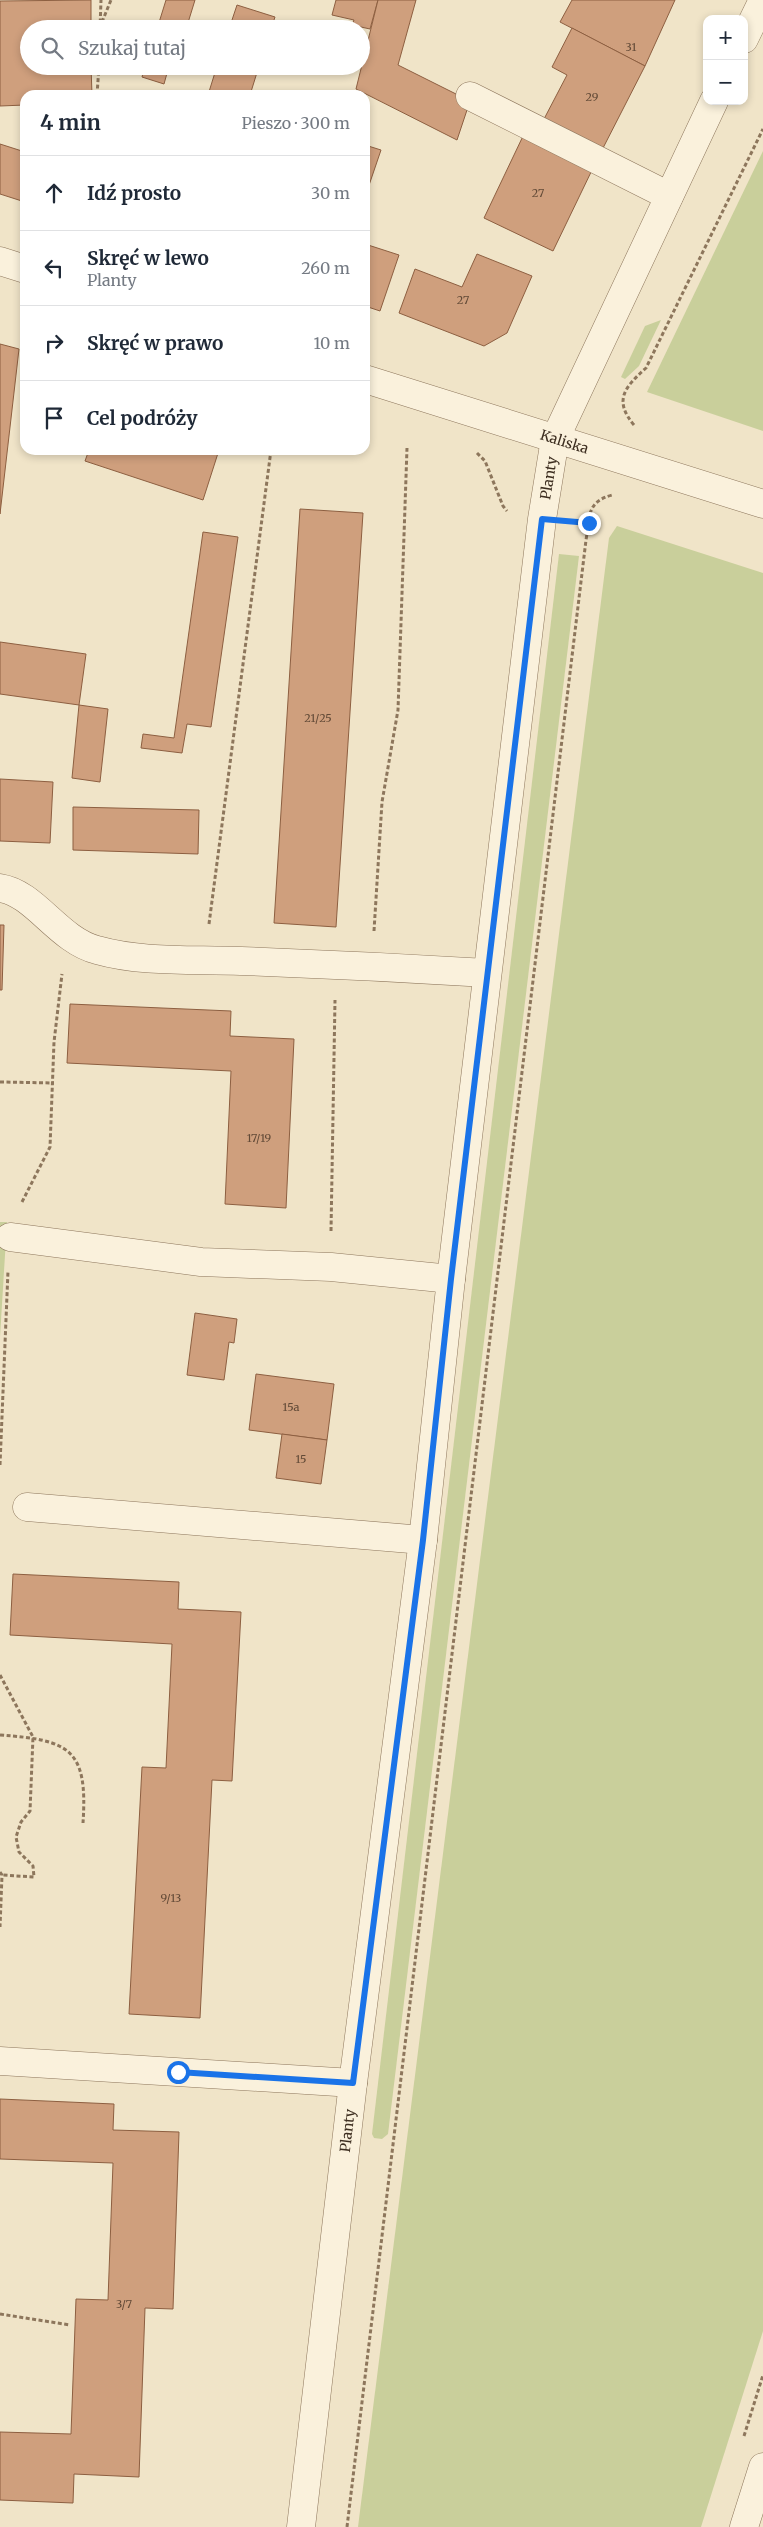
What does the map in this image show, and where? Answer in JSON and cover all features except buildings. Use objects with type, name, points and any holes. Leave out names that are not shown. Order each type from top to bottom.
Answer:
[{"type":"street","points":[[748,31],[763,0]]},
{"type":"street","points":[[470,96],[669,196]]},
{"type":"street","name":"Planty","points":[[301,2527],[353,2083],[423,1540],[451,1279],[542,519],[555,439],[712,105]]},
{"type":"street","points":[[0,261],[20,267]]},
{"type":"street","name":"Kaliska","points":[[370,381],[763,504]]},
{"type":"street","points":[[0,888],[9,889],[37,908],[66,936],[96,950],[136,958],[372,966],[487,973]]},
{"type":"street","points":[[10,1238],[201,1262],[331,1267],[451,1279]]},
{"type":"street","points":[[28,1508],[423,1540]]},
{"type":"street","points":[[0,2061],[353,2083]]},
{"type":"street","points":[[744,2527],[763,2467]]},
{"type":"path","points":[[100,20],[101,0]]},
{"type":"path","points":[[103,20],[111,0]]},
{"type":"path","points":[[98,90],[99,75]]},
{"type":"path","points":[[347,2527],[591,508],[598,499],[611,495],[622,495],[638,435],[637,429],[627,418],[623,408],[623,398],[627,387],[646,368],[763,129]]},
{"type":"path","points":[[372,966],[382,802],[398,710],[407,448]]},
{"type":"path","points":[[470,448],[485,461],[503,506],[509,513],[542,519],[589,523]]},
{"type":"path","points":[[204,960],[269,455]]},
{"type":"path","points":[[0,1464],[10,1238],[14,1218],[50,1148],[54,1083],[54,1042],[66,936]]},
{"type":"path","points":[[331,1267],[336,965]]},
{"type":"path","points":[[0,1082],[54,1083]]},
{"type":"path","points":[[0,1675],[33,1737],[30,1810],[21,1822],[16,1837],[20,1852],[33,1866],[34,1877],[1,1874],[0,1928]]},
{"type":"path","points":[[0,1735],[33,1737],[58,1744],[72,1754],[78,1763],[85,1794],[83,1824]]},
{"type":"path","points":[[0,2314],[70,2325]]},
{"type":"green space","points":[[763,151],[763,431],[647,392]]},
{"type":"green space","points":[[661,320],[639,366],[625,379],[621,377],[645,326]]},
{"type":"green space","points":[[617,526],[763,573],[763,2331],[701,2527],[358,2527],[609,538]]},
{"type":"green space","points":[[559,554],[579,556],[388,2134],[382,2139],[374,2138],[372,2134]]},
{"type":"green space","points":[[0,1222],[7,1222],[0,1337]]},
{"type":"route","points":[[178,2072],[353,2083],[423,1540],[451,1279],[487,973],[514,767],[542,519],[589,523]]}]
